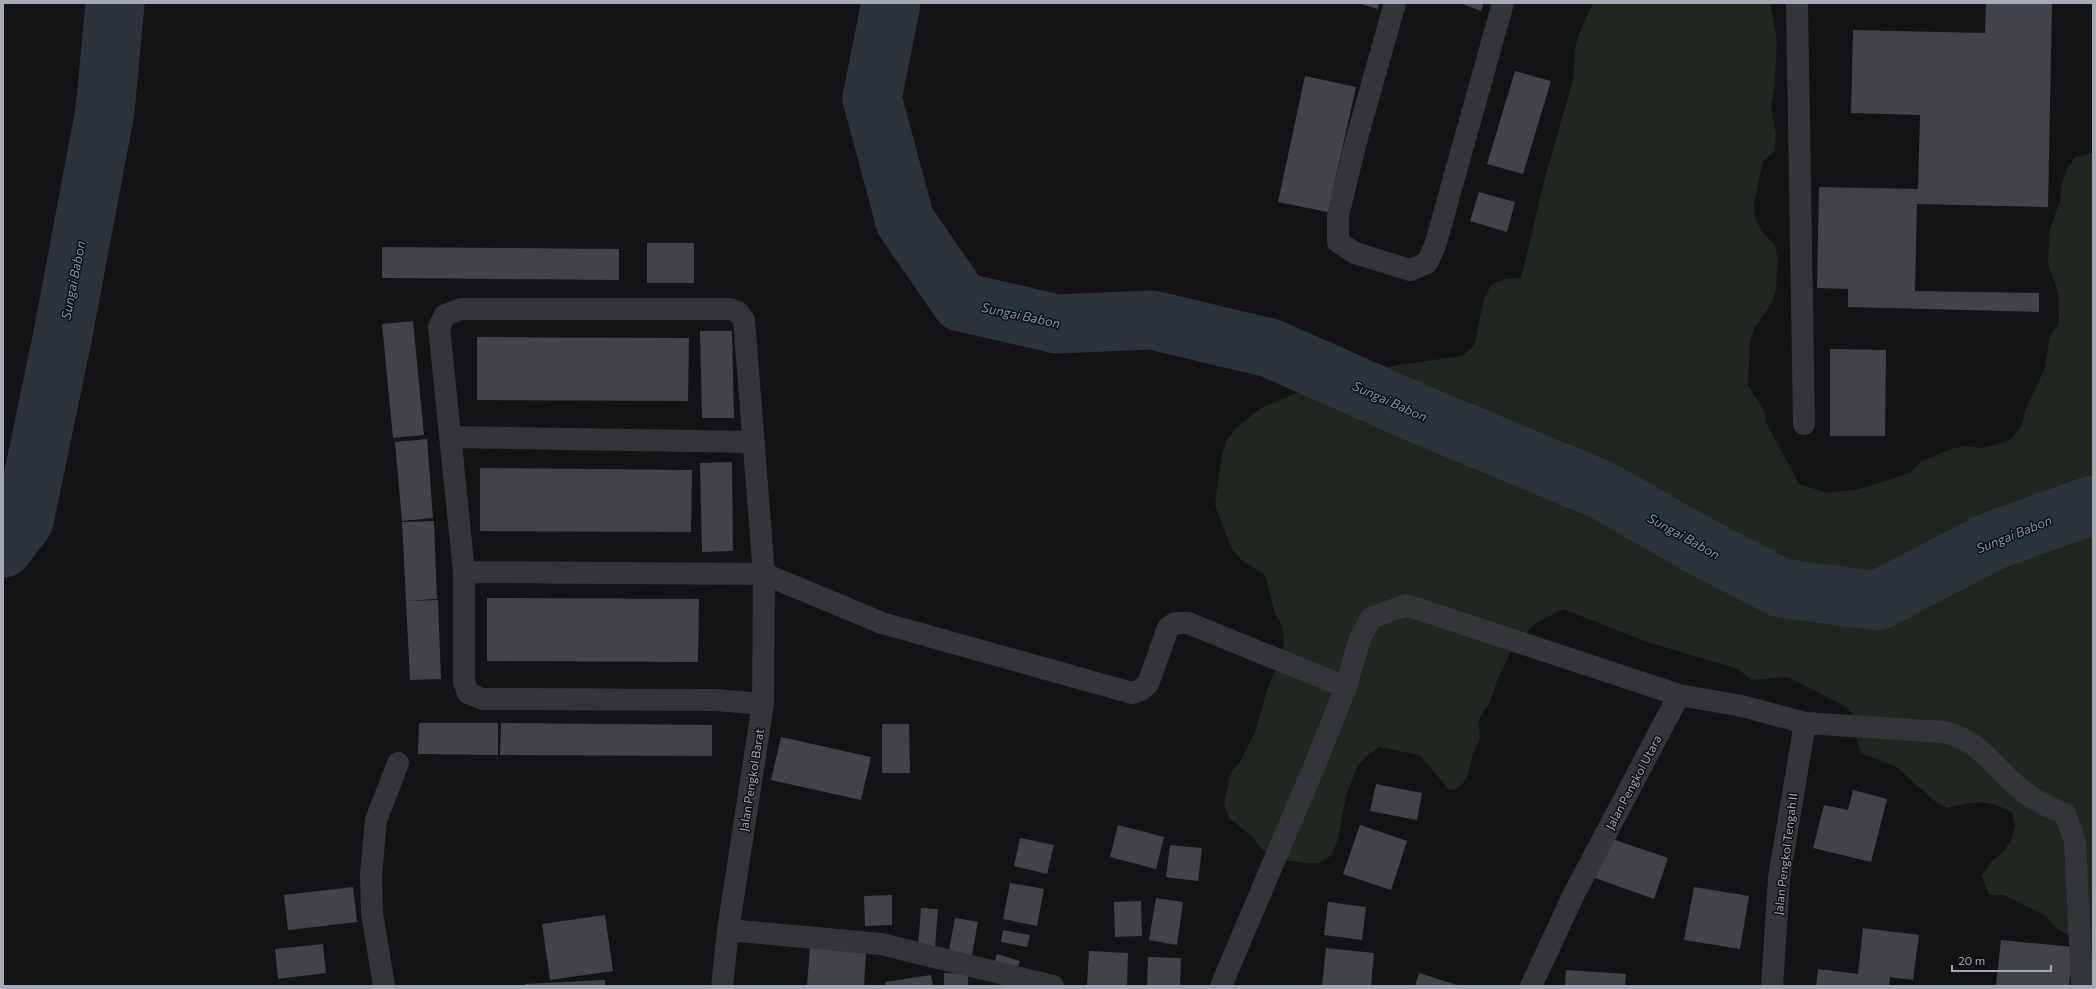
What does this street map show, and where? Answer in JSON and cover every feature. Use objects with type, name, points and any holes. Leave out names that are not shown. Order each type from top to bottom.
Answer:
[{"type":"street","points":[[1395,3],[1355,145],[1338,216],[1338,242],[1355,253],[1410,270],[1427,264],[1435,246],[1502,3]]},
{"type":"street","points":[[1797,3],[1804,424]]},
{"type":"street","name":"Jalan Pengkol Barat","points":[[722,986],[728,930],[763,704],[764,574],[744,320],[738,312],[730,309],[461,309],[445,315],[439,327],[464,572],[464,682],[468,693],[482,699],[716,700],[763,704]]},
{"type":"street","points":[[450,437],[753,442]]},
{"type":"street","points":[[464,572],[764,574],[882,623],[1132,693],[1141,690],[1148,684],[1163,637],[1168,628],[1176,623],[1188,623],[1346,687]]},
{"type":"street","points":[[1221,986],[1346,687],[1359,641],[1371,618],[1406,605],[1679,694],[1742,706],[1805,723],[1944,732],[1961,736],[1982,751],[2010,781],[2037,802],[2065,814],[2075,841],[2082,986]]},
{"type":"street","name":"Jalan Pengkol Utara","points":[[1531,986],[1574,894],[1679,694]]},
{"type":"street","name":"Jalan Pengkol Tengah II","points":[[1772,986],[1779,878],[1805,723]]},
{"type":"street","points":[[384,986],[372,913],[371,875],[376,820],[398,763]]},
{"type":"street","points":[[728,930],[881,944],[1053,986]]},
{"type":"shaded area","points":[[1593,3],[1770,3],[1777,41],[1774,90],[1771,105],[1776,135],[1774,151],[1763,161],[1754,203],[1755,218],[1762,232],[1774,244],[1778,259],[1776,289],[1772,303],[1755,327],[1750,341],[1748,385],[1765,413],[1766,422],[1799,484],[1828,493],[1860,489],[1910,473],[1920,462],[1950,449],[1965,446],[1980,448],[1996,445],[2011,439],[2022,425],[2025,411],[2045,368],[2050,336],[2059,323],[2058,292],[2048,264],[2050,229],[2060,201],[2061,186],[2066,171],[2075,157],[2093,153],[2093,956],[2084,946],[2055,927],[2046,916],[2004,895],[1989,895],[1982,876],[1991,862],[2002,853],[2011,841],[2015,826],[2012,812],[1995,805],[1980,802],[1947,808],[1933,800],[1897,767],[1861,753],[1856,738],[1857,722],[1848,708],[1788,677],[1751,680],[1738,669],[1644,641],[1563,609],[1534,624],[1511,651],[1498,678],[1490,702],[1478,721],[1480,739],[1473,753],[1468,775],[1464,782],[1456,789],[1449,790],[1420,755],[1379,747],[1367,756],[1357,767],[1346,796],[1338,840],[1331,856],[1318,863],[1303,863],[1274,858],[1261,849],[1253,837],[1229,818],[1224,804],[1230,774],[1240,762],[1255,732],[1268,687],[1281,658],[1284,642],[1282,626],[1275,613],[1265,575],[1240,559],[1231,547],[1215,505],[1222,454],[1227,440],[1236,428],[1261,408],[1320,383],[1398,365],[1462,356],[1474,346],[1484,299],[1491,285],[1505,279],[1521,278],[1546,174],[1573,80],[1575,49],[1579,34]]},
{"type":"building","points":[[1357,3],[1379,3],[1378,9]]},
{"type":"building","points":[[1460,3],[1484,3],[1481,11]]},
{"type":"building","points":[[1986,3],[2052,3],[2048,207],[1917,204],[1915,291],[2039,293],[2039,312],[1848,307],[1848,289],[1817,288],[1819,187],[1918,189],[1920,115],[1851,113],[1853,30],[1985,33]]},
{"type":"building","points":[[1515,71],[1551,81],[1523,174],[1487,164]]},
{"type":"building","points":[[1305,76],[1356,87],[1328,212],[1278,202]]},
{"type":"building","points":[[1479,192],[1515,202],[1507,232],[1470,221]]},
{"type":"building","points":[[647,243],[694,243],[694,283],[647,283]]},
{"type":"building","points":[[382,247],[619,249],[619,280],[382,278]]},
{"type":"building","points":[[413,321],[424,435],[393,438],[382,324]]},
{"type":"building","points":[[700,331],[732,331],[734,418],[702,418]]},
{"type":"building","points":[[477,337],[689,338],[688,401],[477,400]]},
{"type":"building","points":[[1830,349],[1886,350],[1885,436],[1830,436]]},
{"type":"building","points":[[427,439],[433,518],[402,521],[395,442]]},
{"type":"building","points":[[732,462],[733,551],[702,552],[700,463]]},
{"type":"building","points":[[480,468],[692,470],[691,532],[480,531]]},
{"type":"building","points":[[434,521],[437,599],[406,601],[402,522]]},
{"type":"building","points":[[487,598],[699,599],[698,662],[487,661]]},
{"type":"building","points":[[438,600],[441,679],[410,680],[406,601]]},
{"type":"building","points":[[419,723],[498,723],[498,755],[418,754]]},
{"type":"building","points":[[501,723],[712,725],[712,756],[500,755]]},
{"type":"building","points":[[882,724],[909,724],[910,773],[882,773]]},
{"type":"building","points":[[781,737],[871,757],[861,800],[771,780]]},
{"type":"building","points":[[1376,784],[1422,793],[1417,820],[1370,811]]},
{"type":"building","points":[[1853,790],[1887,799],[1871,862],[1813,848],[1824,805],[1848,810]]},
{"type":"building","points":[[1118,825],[1164,837],[1156,869],[1110,857]]},
{"type":"building","points":[[1360,825],[1407,841],[1391,890],[1343,874]]},
{"type":"building","points":[[1020,838],[1054,845],[1047,874],[1014,866]]},
{"type":"building","points":[[1609,838],[1668,858],[1654,899],[1595,878]]},
{"type":"building","points":[[1170,845],[1202,848],[1198,881],[1166,877]]},
{"type":"building","points":[[1010,883],[1044,889],[1037,926],[1003,919]]},
{"type":"building","points":[[353,887],[357,922],[288,930],[284,895]]},
{"type":"building","points":[[1694,887],[1749,896],[1740,949],[1684,940]]},
{"type":"building","points":[[892,895],[892,925],[865,926],[864,896]]},
{"type":"building","points":[[1156,898],[1183,902],[1177,945],[1149,940]]},
{"type":"building","points":[[1141,901],[1142,936],[1115,937],[1114,902]]},
{"type":"building","points":[[1328,902],[1366,907],[1362,940],[1324,935]]},
{"type":"building","points":[[921,908],[938,909],[935,948],[918,947]]},
{"type":"building","points":[[605,915],[613,971],[550,980],[542,924]]},
{"type":"building","points":[[955,918],[978,922],[971,960],[948,956]]},
{"type":"building","points":[[1863,928],[1919,935],[1913,980],[1890,977],[1889,986],[1816,986],[1818,969],[1858,974]]},
{"type":"building","points":[[1003,930],[1030,935],[1027,947],[1001,942]]},
{"type":"building","points":[[2001,940],[2073,947],[2069,986],[1996,986]]},
{"type":"building","points":[[323,944],[326,973],[278,979],[275,949]]},
{"type":"building","points":[[810,947],[866,951],[864,986],[807,986]]},
{"type":"building","points":[[1326,948],[1374,953],[1371,986],[1322,986]]},
{"type":"building","points":[[1089,951],[1128,953],[1127,986],[1087,986]]},
{"type":"building","points":[[997,954],[1020,961],[1016,974],[993,967]]},
{"type":"building","points":[[1148,957],[1181,958],[1180,986],[1147,986]]},
{"type":"building","points":[[1566,970],[1626,974],[1625,986],[1565,986]]},
{"type":"building","points":[[944,973],[968,974],[968,986],[944,986]]},
{"type":"building","points":[[1419,973],[1460,986],[1415,986]]},
{"type":"building","points":[[931,975],[933,986],[886,986],[885,982]]},
{"type":"building","points":[[605,980],[605,986],[525,986],[525,984]]},
{"type":"waterway","name":"Sungai Babon","points":[[3,548],[24,521],[63,334],[105,111],[115,3]]},
{"type":"waterway","name":"Sungai Babon","points":[[891,3],[872,98],[905,221],[961,302],[1057,324],[1152,320],[1270,348],[1417,413],[1604,491],[1700,546],[1781,588],[1877,601],[1992,541],[2093,505]]}]
